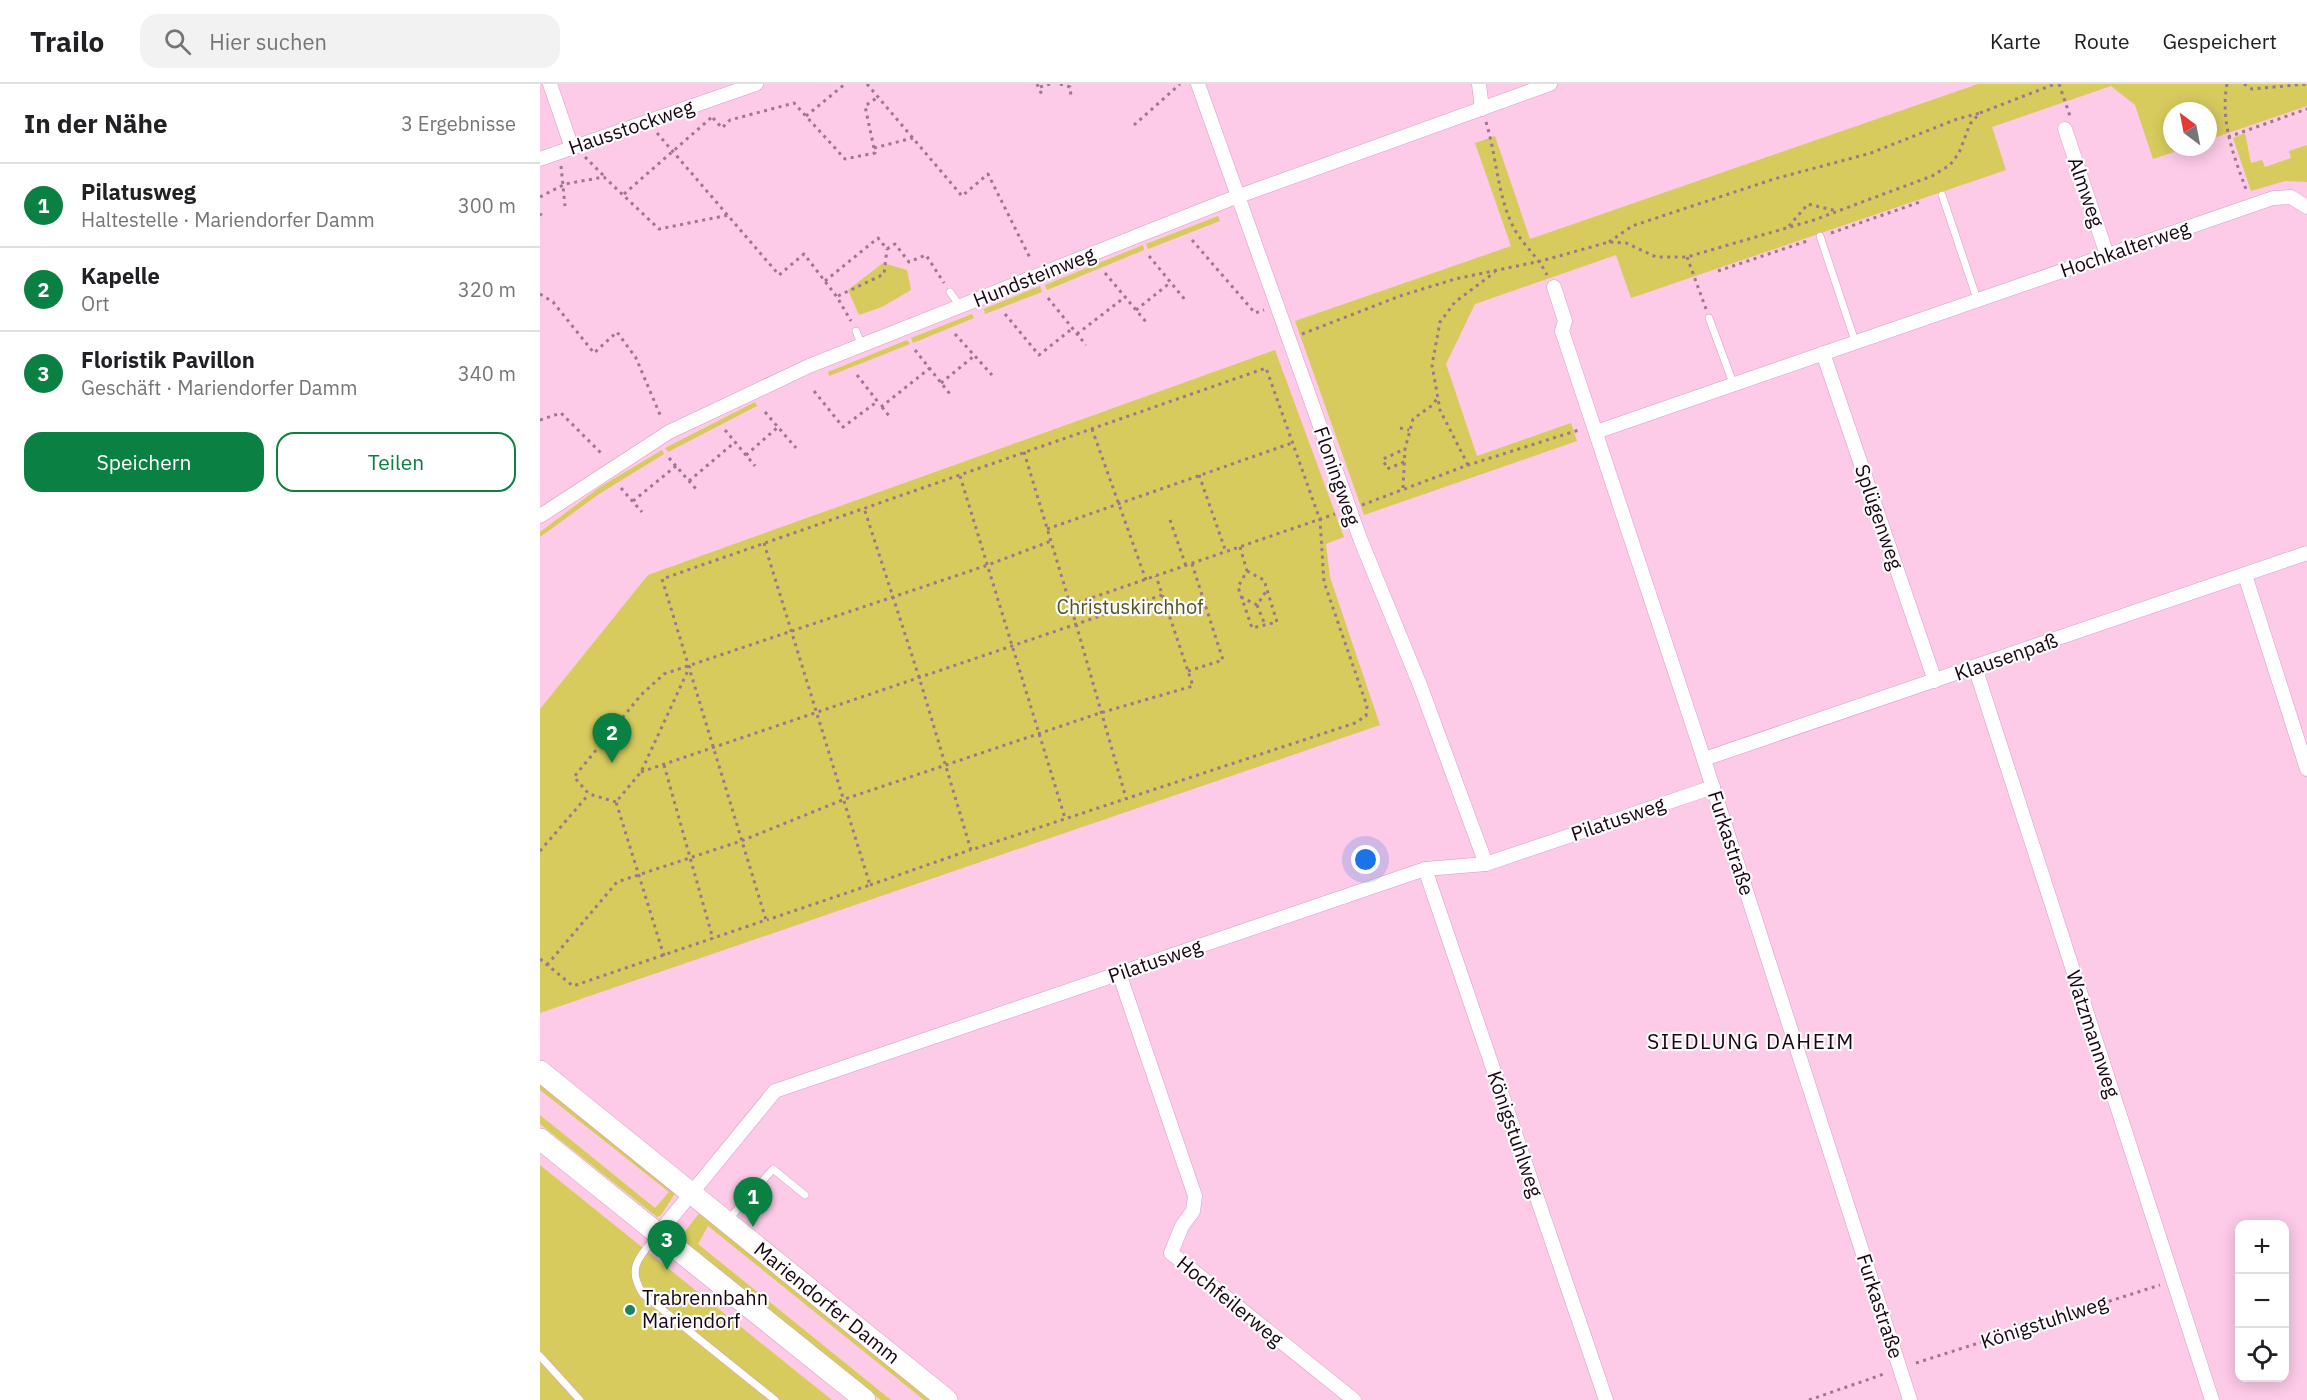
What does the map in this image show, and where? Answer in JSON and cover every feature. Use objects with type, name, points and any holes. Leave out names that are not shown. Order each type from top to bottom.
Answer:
[{"type":"main road","name":"Mariendorfer Damm","points":[[540,1071],[947,1400]]},
{"type":"main road","points":[[540,1138],[865,1400]]},
{"type":"street","points":[[550,84],[578,152]]},
{"type":"street","name":"Hausstockweg","points":[[540,159],[578,152],[646,122],[756,84]]},
{"type":"street","name":"Floningweg","points":[[1198,84],[1236,197],[1361,541],[1426,701],[1486,864]]},
{"type":"street","points":[[1479,84],[1482,109]]},
{"type":"street","name":"Hundsteinweg","points":[[540,516],[669,432],[713,410],[862,346],[1236,197],[1550,84]]},
{"type":"street","name":"Almweg","points":[[2065,129],[2107,255]]},
{"type":"street","name":"Hochkalterweg","points":[[1596,432],[2273,198],[2290,197],[2307,207]]},
{"type":"street","name":"Furkastraße","points":[[1554,287],[1565,321],[1562,331],[1704,759],[1910,1400]]},
{"type":"street","name":"Splügenweg","points":[[1823,353],[1935,681]]},
{"type":"street","name":"Klausenpaß","points":[[1704,759],[2307,553]]},
{"type":"street","points":[[2245,575],[2307,769]]},
{"type":"street","name":"Watzmannweg","points":[[1975,667],[2212,1400]]},
{"type":"street","name":"Pilatusweg","points":[[658,1234],[775,1091],[1425,869],[1486,864],[1713,787]]},
{"type":"street","name":"Königstuhlweg","points":[[1425,869],[1606,1400]]},
{"type":"street","name":"Hochfeilerweg","points":[[1119,973],[1195,1196],[1193,1211],[1182,1226],[1171,1253],[1354,1400]]},
{"type":"lane","points":[[1942,195],[1977,299]]},
{"type":"lane","points":[[1820,236],[1855,341]]},
{"type":"lane","points":[[950,292],[960,306]]},
{"type":"lane","points":[[1709,318],[1733,383]]},
{"type":"lane","points":[[856,331],[862,346]]},
{"type":"lane","points":[[726,1222],[773,1169],[805,1195]]},
{"type":"lane","points":[[658,1234],[637,1261],[633,1272],[635,1282],[643,1294],[775,1400]]},
{"type":"lane","points":[[540,1356],[580,1400]]},
{"type":"path","points":[[806,116],[845,84]]},
{"type":"path","points":[[867,84],[962,196],[988,174],[1031,260]]},
{"type":"path","points":[[1043,97],[1039,85],[1050,84]]},
{"type":"path","points":[[1060,84],[1070,87],[1071,96]]},
{"type":"path","points":[[1134,125],[1180,84]]},
{"type":"path","points":[[1608,242],[1632,225],[1774,178],[1871,153],[1957,118],[1980,113],[2057,84],[2070,117],[2065,129]]},
{"type":"path","points":[[2227,84],[2224,104],[2228,136],[2247,194]]},
{"type":"path","points":[[2244,84],[2252,88],[2307,84]]},
{"type":"path","points":[[707,113],[722,128],[730,120],[794,103],[845,159],[875,153],[865,106],[878,96]]},
{"type":"path","points":[[1482,109],[1500,184],[1514,229],[1540,261]]},
{"type":"path","points":[[2228,136],[2307,110]]},
{"type":"path","points":[[1289,338],[1400,296],[1455,279],[1540,261],[1608,242],[1626,243],[1656,257],[1687,257],[1788,228],[1932,176],[1950,165],[1959,153],[1970,124],[1980,113]]},
{"type":"path","points":[[624,195],[713,118]]},
{"type":"path","points":[[646,122],[779,275],[804,254],[837,297],[856,331]]},
{"type":"path","points":[[874,148],[913,138]]},
{"type":"path","points":[[578,152],[659,229],[729,215]]},
{"type":"path","points":[[561,164],[565,184],[565,206]]},
{"type":"path","points":[[540,197],[565,184],[605,177]]},
{"type":"path","points":[[1788,228],[1808,204],[1838,211]]},
{"type":"path","points":[[825,281],[878,238],[887,249],[884,274],[837,297]]},
{"type":"path","points":[[1192,240],[1255,313],[1267,309]]},
{"type":"path","points":[[887,249],[895,244],[909,262],[926,255],[950,292]]},
{"type":"path","points":[[1149,256],[1186,301]]},
{"type":"path","points":[[1687,257],[1709,318]]},
{"type":"path","points":[[1468,465],[1440,410],[1432,365],[1440,322],[1455,302],[1497,271]]},
{"type":"path","points":[[1105,273],[1146,322]]},
{"type":"path","points":[[1136,310],[1171,282]]},
{"type":"path","points":[[540,293],[553,302],[594,353],[617,332],[636,358],[661,417]]},
{"type":"path","points":[[1077,334],[1125,297]]},
{"type":"path","points":[[1048,298],[1086,345]]},
{"type":"path","points":[[1005,314],[1039,355],[1073,328]]},
{"type":"path","points":[[955,334],[992,375]]},
{"type":"path","points":[[915,350],[950,394]]},
{"type":"path","points":[[941,383],[974,356]]},
{"type":"path","points":[[881,407],[930,368]]},
{"type":"path","points":[[540,959],[573,986],[1065,818],[1355,723],[1366,716],[1367,706],[1323,582],[1320,520],[1266,368],[662,579],[766,920]]},
{"type":"path","points":[[857,375],[890,417]]},
{"type":"path","points":[[814,391],[843,428],[878,401]]},
{"type":"path","points":[[1403,488],[1404,462],[1413,419],[1437,399]]},
{"type":"path","points":[[765,412],[796,448]]},
{"type":"path","points":[[540,420],[561,413],[601,453]]},
{"type":"path","points":[[746,455],[778,427]]},
{"type":"path","points":[[1400,428],[1409,430]]},
{"type":"path","points":[[1357,506],[1468,465],[1585,428],[1596,432]]},
{"type":"path","points":[[1092,429],[1146,579]]},
{"type":"path","points":[[725,430],[756,466]]},
{"type":"path","points":[[689,481],[735,442]]},
{"type":"path","points":[[1047,529],[1292,443]]},
{"type":"path","points":[[1404,462],[1387,469],[1383,459],[1406,449]]},
{"type":"path","points":[[1024,452],[1071,605],[1126,798]]},
{"type":"path","points":[[669,458],[696,489]]},
{"type":"path","points":[[633,501],[676,466]]},
{"type":"path","points":[[1199,475],[1226,552]]},
{"type":"path","points":[[960,476],[1065,818]]},
{"type":"path","points":[[621,488],[642,512]]},
{"type":"path","points":[[864,508],[919,677],[971,850]]},
{"type":"path","points":[[1071,605],[1340,513]]},
{"type":"path","points":[[1170,520],[1186,566]]},
{"type":"path","points":[[616,802],[589,794],[574,777],[641,695],[664,674],[892,595],[988,565],[1051,541]]},
{"type":"path","points":[[764,543],[870,885]]},
{"type":"path","points":[[1240,547],[1247,571],[1238,587],[1252,628],[1277,622],[1264,579],[1247,571]]},
{"type":"path","points":[[1188,671],[1223,660],[1192,564]]},
{"type":"path","points":[[547,965],[617,882],[741,841],[845,799],[1100,713],[1193,686],[1156,576]]},
{"type":"path","points":[[1257,605],[1267,590]]},
{"type":"path","points":[[641,772],[1162,595]]},
{"type":"path","points":[[1241,597],[1257,605],[1265,625]]},
{"type":"path","points":[[616,802],[641,772],[690,665]]},
{"type":"path","points":[[663,764],[713,939]]},
{"type":"path","points":[[540,851],[589,794]]},
{"type":"path","points":[[616,802],[664,956]]},
{"type":"path","name":"Königstuhlweg","points":[[1916,1363],[2173,1280]]},
{"type":"path","points":[[1809,1400],[1884,1374]]},
{"type":"green space","points":[[1978,84],[2307,84],[2307,106],[2217,137],[2217,102],[2163,102],[2163,156],[2153,159],[2135,105],[2111,86],[1992,127],[2006,170],[1631,298],[1616,255],[1475,304],[1446,364],[1477,456],[1571,423],[1577,441],[1364,515],[1295,321],[1511,246],[1475,143],[1495,136],[1530,239]]},
{"type":"green space","points":[[2245,133],[2251,163],[2262,160],[2265,167],[2291,158],[2289,151],[2307,145],[2307,182],[2285,181],[2251,191],[2233,138]]},
{"type":"green space","points":[[1218,216],[1220,221],[1148,249],[1146,244]]},
{"type":"green space","points":[[1143,245],[1144,250],[1047,290],[1045,285]]},
{"type":"green space","points":[[883,263],[907,270],[911,290],[882,307],[859,315],[848,290]]},
{"type":"green space","points":[[1040,286],[1042,292],[985,314],[984,309]]},
{"type":"green space","points":[[972,314],[974,318],[913,343],[911,338]]},
{"type":"green space","points":[[907,340],[910,344],[829,376],[828,372]]},
{"type":"green space","name":"Christuskirchhof","points":[[1275,350],[1344,537],[1326,544],[1330,577],[1380,725],[540,1013],[540,709],[648,575]]},
{"type":"green space","points":[[755,402],[757,406],[668,452],[665,448]]},
{"type":"green space","points":[[662,450],[664,454],[599,494],[540,537],[540,532],[600,487]]},
{"type":"green space","points":[[540,1082],[676,1192],[661,1215],[657,1217],[540,1124],[540,1115],[655,1208],[669,1192],[540,1090]]},
{"type":"green space","name":"Trabrennbahn Mariendorf","points":[[540,1165],[797,1372],[832,1400],[540,1400]]},
{"type":"green space","points":[[700,1212],[932,1400],[924,1400],[708,1226],[698,1244],[891,1400],[881,1400],[680,1238]]},
{"type":"place","name":"Kapelle","points":[[612,763]]},
{"type":"place","name":"Pilatusweg","points":[[753,1227]]},
{"type":"place","name":"Floristik Pavillon","points":[[667,1270]]},
{"type":"place","name":"Trabrennbahn Mariendorf","points":[[630,1310]]},
{"type":"district","name":"SIEDLUNG DAHEIM","points":[[1751,1042]]}]
